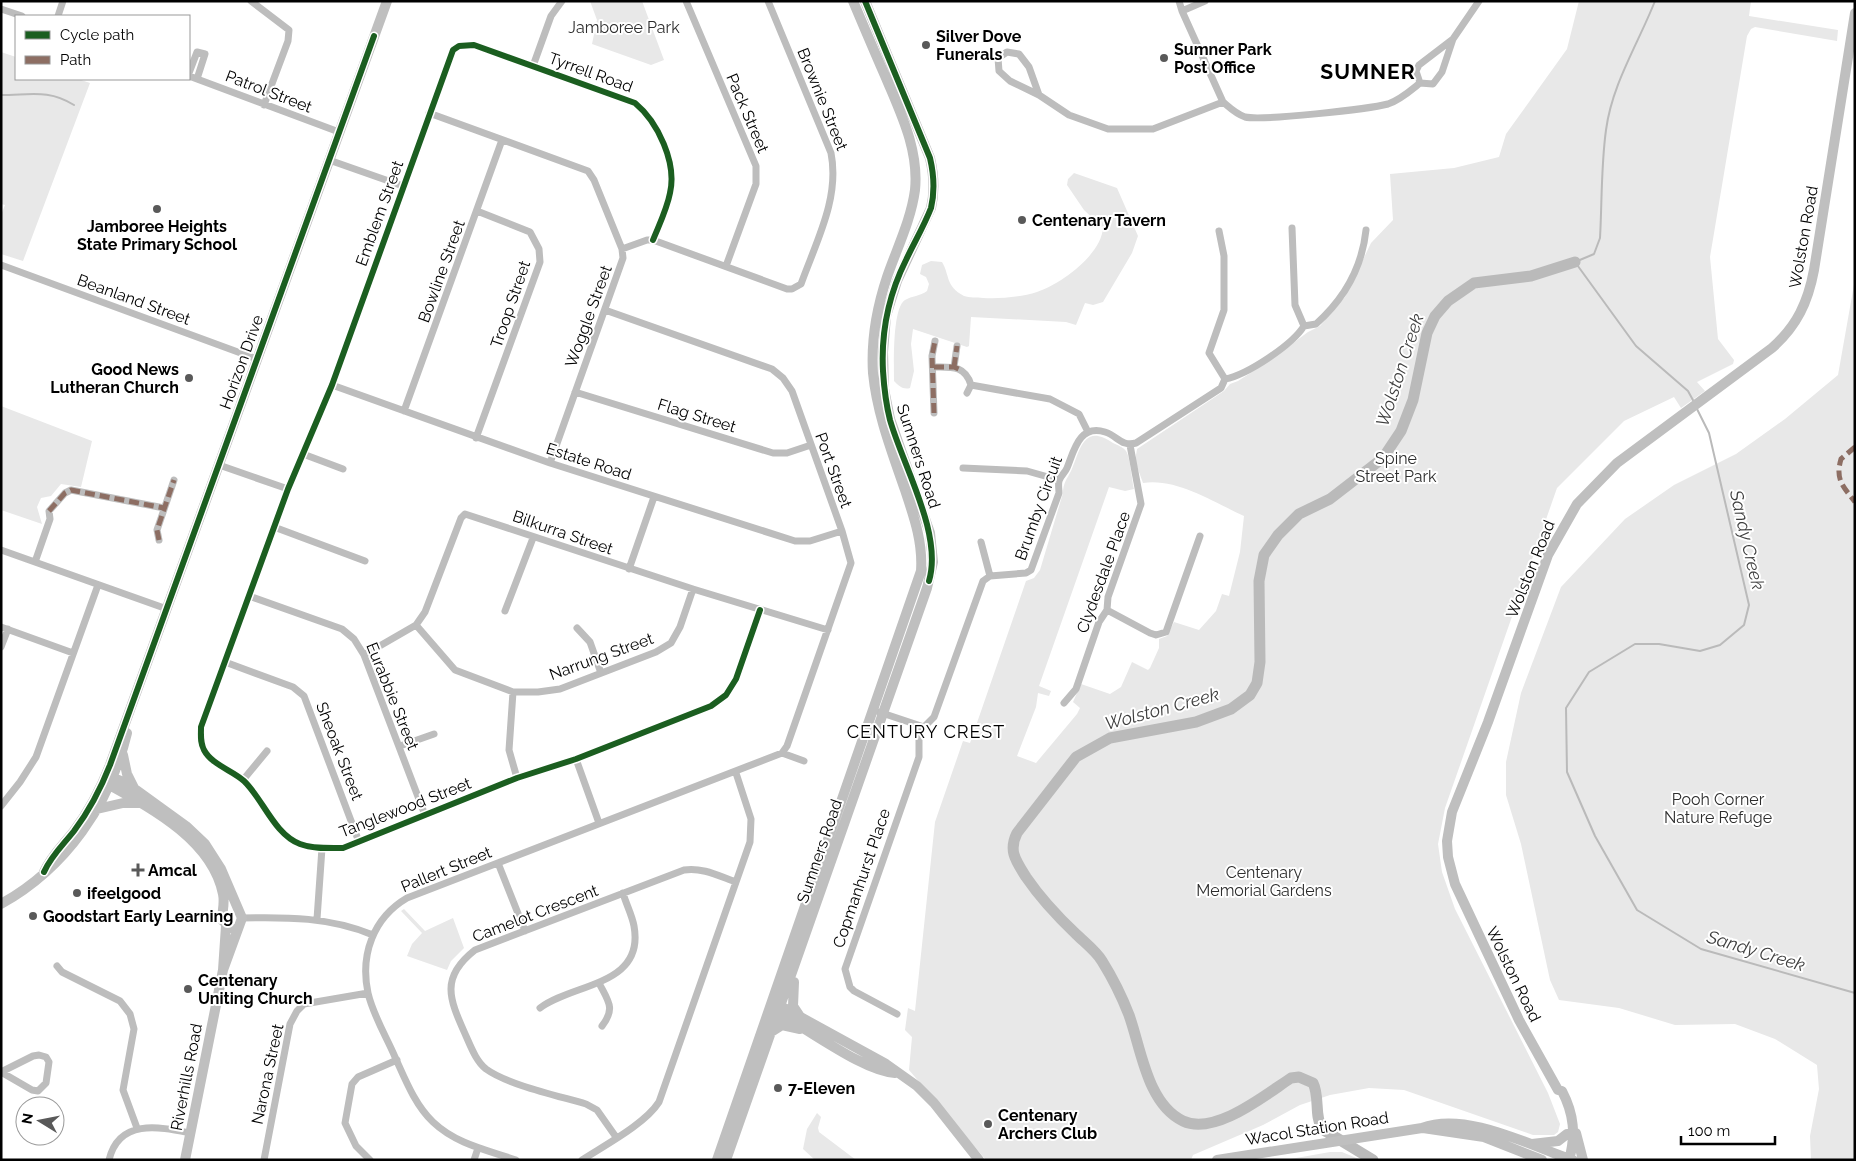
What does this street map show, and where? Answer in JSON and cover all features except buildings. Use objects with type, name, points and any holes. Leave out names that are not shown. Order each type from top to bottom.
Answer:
[{"type":"street","points":[[58,15],[63,1]]},
{"type":"street","points":[[251,1],[289,30],[288,41],[264,104]]},
{"type":"street","name":"Horizon Drive","points":[[1,904],[56,865],[97,809],[135,698],[387,1]]},
{"type":"street","points":[[533,66],[550,16],[562,1]]},
{"type":"street","name":"Pack Street","points":[[686,1],[756,166],[756,184],[726,266]]},
{"type":"street","name":"Brownie Street","points":[[653,240],[787,289],[801,284],[834,186],[834,169],[831,153],[768,1]]},
{"type":"street","name":"Sumners Road","points":[[717,1160],[775,1007],[878,712],[927,588],[933,562],[930,534],[890,419],[883,370],[886,316],[897,281],[930,211],[933,198],[933,173],[930,158],[853,1]]},
{"type":"street","name":"Sumners Road","points":[[726,1160],[771,1032],[775,1007],[805,934],[878,712],[916,586],[922,555],[919,534],[882,424],[873,372],[873,344],[879,306],[908,220],[915,189],[913,148],[899,96],[865,1]]},
{"type":"street","points":[[1178,1],[1223,102],[1244,117],[1267,117],[1388,104],[1401,98],[1420,83],[1432,84],[1438,80],[1453,39],[1479,1]]},
{"type":"street","points":[[1182,11],[1205,1]]},
{"type":"street","name":"Horizon Drive","points":[[374,36],[379,4]]},
{"type":"street","points":[[1,9],[19,15]]},
{"type":"street","name":"Wolston Road","points":[[1567,1159],[1565,1114],[1558,1090],[1519,1020],[1461,899],[1448,857],[1449,826],[1457,798],[1488,722],[1542,572],[1566,520],[1603,475],[1780,341],[1793,327],[1803,309],[1814,270],[1855,13]]},
{"type":"street","points":[[1420,83],[1416,71],[1419,65],[1453,39]]},
{"type":"street","name":"Tyrrell Road","points":[[453,50],[459,46],[474,45],[635,103],[646,112],[659,136],[672,172],[670,192],[653,240]]},
{"type":"street","name":"Emblem Street","points":[[332,385],[453,50]]},
{"type":"street","points":[[190,72],[197,52],[201,52],[204,54],[205,59],[198,79]]},
{"type":"street","points":[[1039,95],[1029,67],[1020,54],[1007,52],[998,58],[999,71],[1010,81],[1039,95],[1069,115],[1108,129],[1153,129],[1223,102]]},
{"type":"street","name":"Patrol Street","points":[[190,75],[339,132]]},
{"type":"street","name":"Woggle Street","points":[[429,113],[588,171],[594,180],[622,249],[623,258],[550,463]]},
{"type":"street","name":"Bowline Street","points":[[404,411],[502,140]]},
{"type":"street","points":[[329,160],[403,186]]},
{"type":"street","name":"Troop Street","points":[[476,438],[540,262],[539,249],[530,232],[477,211]]},
{"type":"street","points":[[1292,228],[1295,305],[1304,326]]},
{"type":"street","points":[[1225,379],[1238,377],[1295,338],[1304,326],[1316,324],[1342,296],[1362,258],[1366,230]]},
{"type":"street","points":[[1219,231],[1224,256],[1224,310],[1210,353],[1225,379]]},
{"type":"street","points":[[622,249],[646,240],[653,240]]},
{"type":"street","name":"Beanland Street","points":[[1,265],[257,359]]},
{"type":"street","name":"Port Street","points":[[605,310],[772,369],[783,378],[792,391],[842,531],[851,563],[787,746],[782,753]]},
{"type":"street","points":[[934,413],[935,341]]},
{"type":"street","points":[[954,367],[957,346]]},
{"type":"street","points":[[934,367],[954,367],[963,371],[971,385]]},
{"type":"street","points":[[971,385],[1050,399],[1078,414],[1088,432],[1103,431],[1122,444],[1130,445],[1142,440],[1220,388],[1225,379]]},
{"type":"street","name":"Estate Road","points":[[332,385],[550,463],[796,541],[810,541],[842,531]]},
{"type":"street","name":"Tanglewood Street","points":[[332,385],[288,489],[225,662],[200,739],[209,757],[243,780],[285,834],[300,844],[322,848],[342,848],[517,778],[576,759],[711,706],[726,694],[736,679],[760,610]]},
{"type":"street","points":[[967,393],[971,385]]},
{"type":"street","name":"Flag Street","points":[[575,392],[773,453],[787,453],[811,445]]},
{"type":"street","name":"Brumby Circuit","points":[[990,576],[1026,573],[1031,570],[1059,493],[1059,480],[1067,470],[1078,440],[1088,432]]},
{"type":"street","name":"Clydesdale Place","points":[[1064,703],[1074,694],[1098,622],[1107,610],[1108,597],[1141,504],[1130,445]]},
{"type":"street","points":[[303,454],[343,468]]},
{"type":"street","points":[[219,464],[288,489]]},
{"type":"street","points":[[963,468],[1027,470],[1059,480]]},
{"type":"street","points":[[158,540],[157,530],[174,480]]},
{"type":"street","points":[[35,562],[50,518],[49,511],[65,493],[71,490],[164,508]]},
{"type":"street","points":[[629,568],[654,497]]},
{"type":"street","name":"Bilkurra Street","points":[[416,625],[425,612],[461,518],[465,514],[533,538],[828,630]]},
{"type":"street","points":[[274,527],[366,561]]},
{"type":"street","points":[[1107,610],[1150,633],[1156,635],[1166,632],[1200,536]]},
{"type":"street","points":[[505,611],[533,538]]},
{"type":"street","points":[[878,712],[924,727],[934,717],[980,587],[983,580],[990,576],[981,542]]},
{"type":"street","points":[[1,550],[167,610]]},
{"type":"street","points":[[1,806],[20,782],[36,757],[98,585]]},
{"type":"street","name":"Narrung Street","points":[[416,625],[455,670],[513,692],[560,689],[656,652],[671,643],[680,626],[693,589]]},
{"type":"street","name":"Eurabbie Street","points":[[249,596],[342,630],[354,639],[364,655],[425,815]]},
{"type":"street","points":[[364,655],[416,625]]},
{"type":"street","points":[[1,647],[5,628],[73,653]]},
{"type":"street","points":[[577,628],[590,642],[601,673]]},
{"type":"street","name":"Sheoak Street","points":[[225,662],[293,687],[304,696],[359,842]]},
{"type":"street","points":[[513,692],[509,750],[517,778]]},
{"type":"street","name":"Horizon Drive","points":[[44,872],[50,858],[82,820],[108,780],[122,754],[135,698]]},
{"type":"street","name":"Copmanhurst Place","points":[[897,1014],[854,991],[850,987],[845,969],[918,757],[919,726]]},
{"type":"street","points":[[400,746],[434,734]]},
{"type":"street","points":[[243,780],[267,752]]},
{"type":"street","points":[[782,753],[804,761]]},
{"type":"street","name":"Pallert Street","points":[[516,1160],[478,1148],[448,1133],[430,1118],[417,1102],[368,993],[367,957],[373,934],[383,917],[402,901],[599,823],[736,773],[782,753]]},
{"type":"street","points":[[122,754],[127,774],[134,789]]},
{"type":"street","points":[[576,759],[599,823]]},
{"type":"street","points":[[585,1159],[642,1121],[653,1112],[659,1102],[736,882],[752,830],[751,819],[736,773]]},
{"type":"street","points":[[108,780],[128,784],[186,826],[205,844],[221,869],[239,918]]},
{"type":"street","points":[[108,780],[180,831],[205,856],[221,886],[224,911],[222,917],[226,926],[232,928],[239,918]]},
{"type":"street","points":[[97,809],[123,803],[140,803]]},
{"type":"street","points":[[317,919],[322,848]]},
{"type":"street","points":[[498,863],[525,931]]},
{"type":"street","name":"Camelot Crescent","points":[[616,1137],[596,1110],[586,1104],[499,1076],[484,1068],[475,1056],[451,1003],[452,976],[462,960],[475,950],[684,870],[694,868],[736,882]]},
{"type":"street","points":[[540,1008],[550,1001],[618,974],[628,963],[636,945],[634,926],[623,894]]},
{"type":"street","points":[[224,911],[230,908],[239,918],[317,919],[373,934]]},
{"type":"street","name":"Riverhills Road","points":[[223,970],[229,959],[239,918]]},
{"type":"street","name":"Riverhills Road","points":[[185,1160],[223,970],[226,926]]},
{"type":"street","points":[[800,1016],[794,1009],[792,996],[805,934]]},
{"type":"street","points":[[57,966],[62,972],[120,1001],[130,1014],[134,1029],[123,1090],[137,1128]]},
{"type":"street","points":[[599,983],[610,1006],[609,1017],[602,1026]]},
{"type":"street","name":"Narona Street","points":[[264,1160],[290,1024],[297,1011],[304,1004],[368,993]]},
{"type":"street","points":[[775,1007],[800,1016],[886,1064],[895,1073],[923,1092],[979,1160]]},
{"type":"street","points":[[775,1007],[811,1032],[884,1072],[895,1073]]},
{"type":"street","points":[[771,1032],[782,1025],[811,1032]]},
{"type":"street","points":[[33,1056],[46,1057],[49,1062],[46,1083],[38,1091],[32,1090],[1,1072],[33,1056]]},
{"type":"street","points":[[370,1160],[356,1146],[345,1123],[352,1084],[358,1077],[397,1060]]},
{"type":"street","name":"Wolston Road","points":[[1558,1090],[1562,1091],[1569,1106],[1574,1125],[1567,1159]]},
{"type":"street","name":"Wacol Station Road","points":[[1217,1160],[1376,1133],[1422,1128],[1435,1123],[1460,1124],[1484,1129],[1531,1144],[1567,1159]]},
{"type":"street","points":[[1574,1125],[1583,1160]]},
{"type":"street","points":[[110,1160],[111,1152],[119,1141],[137,1128],[160,1127],[190,1133]]},
{"type":"street","name":"Wacol Station Road","points":[[1422,1128],[1484,1138],[1542,1160]]},
{"type":"street","points":[[1531,1144],[1558,1141],[1567,1134]]},
{"type":"street","points":[[474,1160],[478,1148]]},
{"type":"green space","name":"Jamboree Park","points":[[590,1],[642,1],[664,60],[651,65],[592,44],[597,20]]},
{"type":"green space","name":"Spine Street Park","points":[[1579,1],[1751,1],[1749,16],[1838,30],[1837,41],[1755,27],[1751,29],[1747,36],[1710,257],[1718,339],[1734,360],[1733,364],[1697,382],[1705,391],[1681,408],[1674,397],[1624,421],[1557,488],[1445,808],[1438,844],[1442,872],[1455,909],[1548,1093],[1560,1124],[1558,1132],[1554,1135],[1533,1135],[1404,1090],[1369,1088],[1330,1095],[1300,1105],[1263,1125],[1193,1155],[1191,1160],[986,1160],[909,1070],[912,1037],[905,1030],[908,1008],[915,1011],[935,822],[963,741],[970,743],[1026,581],[1034,578],[1040,570],[1064,484],[1080,448],[1089,437],[1095,436],[1103,437],[1123,448],[1129,458],[1134,489],[1125,491],[1109,487],[1039,686],[1051,691],[1049,696],[1038,693],[1036,707],[1017,756],[1036,763],[1077,714],[1080,708],[1073,702],[1081,684],[1110,694],[1121,687],[1132,662],[1148,670],[1150,668],[1159,648],[1159,639],[1167,636],[1174,622],[1199,630],[1216,611],[1222,594],[1229,596],[1240,552],[1244,516],[1195,492],[1169,484],[1143,483],[1135,461],[1137,449],[1224,391],[1230,384],[1238,381],[1308,332],[1320,326],[1345,297],[1371,243],[1393,220],[1390,174],[1454,168],[1499,157],[1506,134],[1567,49]]},
{"type":"green space","points":[[1,52],[15,57],[15,80],[81,80],[90,83],[23,261],[1,254],[1,215],[5,205],[1,204]]},
{"type":"green space","points":[[1074,173],[1117,188],[1138,236],[1132,253],[1103,302],[1093,305],[1085,303],[1076,325],[1066,322],[971,317],[969,346],[967,347],[913,329],[911,344],[914,371],[910,388],[903,388],[894,381],[895,338],[898,314],[905,300],[927,291],[929,284],[926,277],[920,274],[922,265],[931,261],[942,262],[951,284],[964,296],[996,298],[1024,295],[1047,288],[1068,275],[1088,258],[1101,238],[1103,228],[1084,210],[1067,185],[1068,179]]},
{"type":"green space","name":"Pooh Corner Nature Refuge","points":[[1855,279],[1855,1160],[1811,1160],[1810,1136],[1819,1089],[1817,1065],[1775,1039],[1735,1024],[1675,1025],[1619,1008],[1559,1000],[1550,980],[1521,844],[1506,795],[1506,762],[1521,693],[1561,587],[1625,519],[1674,485],[1736,454],[1785,419],[1838,375]]},
{"type":"green space","points":[[1,406],[92,441],[81,487],[61,484],[51,496],[41,498],[37,507],[42,524],[1,510]]},
{"type":"green space","points":[[404,909],[425,931],[453,918],[464,948],[451,961],[447,970],[407,956],[412,944],[422,933],[401,911]]},
{"type":"green space","points":[[817,1113],[821,1117],[818,1128],[819,1132],[856,1160],[815,1160],[803,1149],[807,1129]]},
{"type":"green space","points":[[1330,1152],[1342,1152],[1361,1160],[1285,1160]]},
{"type":"waterway","points":[[1655,1],[1620,80],[1609,113],[1603,157],[1600,238],[1594,254],[1575,262],[1636,346],[1688,391],[1694,402]]},
{"type":"waterway","points":[[1,95],[48,95],[74,105]]},
{"type":"waterway","name":"Wolston Creek","points":[[1373,1160],[1322,1129],[1318,1118],[1313,1083],[1299,1077],[1291,1078],[1239,1112],[1210,1123],[1196,1124],[1183,1121],[1171,1113],[1153,1089],[1129,1015],[1102,961],[1043,900],[1032,885],[1014,856],[1014,839],[1076,757],[1110,738],[1196,722],[1231,709],[1250,695],[1257,683],[1260,662],[1259,581],[1264,555],[1278,535],[1299,514],[1330,499],[1383,458],[1401,431],[1413,400],[1427,333],[1435,316],[1448,301],[1474,283],[1531,276],[1575,262]]},
{"type":"waterway","name":"Sandy Creek","points":[[1697,409],[1709,433],[1749,605],[1744,625],[1720,645],[1700,651],[1659,644],[1635,644],[1589,672],[1566,708],[1567,772],[1595,836],[1637,910],[1701,949],[1855,993]]},
{"type":"marked path","points":[[934,413],[932,356],[935,341]]},
{"type":"marked path","points":[[954,367],[957,346]]},
{"type":"marked path","points":[[934,367],[954,367],[963,371]]},
{"type":"marked path","points":[[1855,447],[1841,459],[1839,466],[1841,482],[1855,502]]},
{"type":"marked path","points":[[159,540],[157,530],[174,480]]},
{"type":"marked path","points":[[49,511],[65,493],[71,490],[164,508]]},
{"type":"cycle path","points":[[865,1],[930,158],[933,177],[931,208],[895,286],[887,314],[883,342],[883,371],[887,408],[896,438],[920,500],[931,542],[932,562],[929,581]]},
{"type":"cycle path","points":[[44,872],[85,815],[99,791],[110,765],[374,36]]},
{"type":"cycle path","points":[[653,240],[669,199],[671,169],[664,144],[658,132],[635,103],[474,45],[459,46],[453,50],[332,385],[288,489],[201,727],[202,744],[212,760],[239,777],[251,788],[276,824],[291,839],[310,847],[343,848],[517,778],[576,759],[711,706],[726,695],[736,679],[760,610]]},
{"type":"place","name":"Silver Dove Funerals","points":[[926,45]]},
{"type":"place","name":"Sumner Park Post Office","points":[[1164,58]]},
{"type":"place","name":"Jamboree Heights State Primary School","points":[[157,209]]},
{"type":"place","name":"Centenary Tavern","points":[[1022,220]]},
{"type":"place","name":"Good News Lutheran Church","points":[[189,378]]},
{"type":"place","name":"Amcal","points":[[138,870]]},
{"type":"place","name":"ifeelgood","points":[[77,893]]},
{"type":"place","name":"Goodstart Early Learning","points":[[33,916]]},
{"type":"place","name":"Centenary Uniting Church","points":[[188,989]]},
{"type":"place","name":"7-Eleven","points":[[778,1088]]},
{"type":"place","name":"Centenary Archers Club","points":[[988,1124]]},
{"type":"district","name":"SUMNER","points":[[1368,72]]},
{"type":"district","name":"CENTURY CREST","points":[[926,732]]},
{"type":"park label","name":"Centenary Memorial Gardens","points":[[1264,881]]}]
